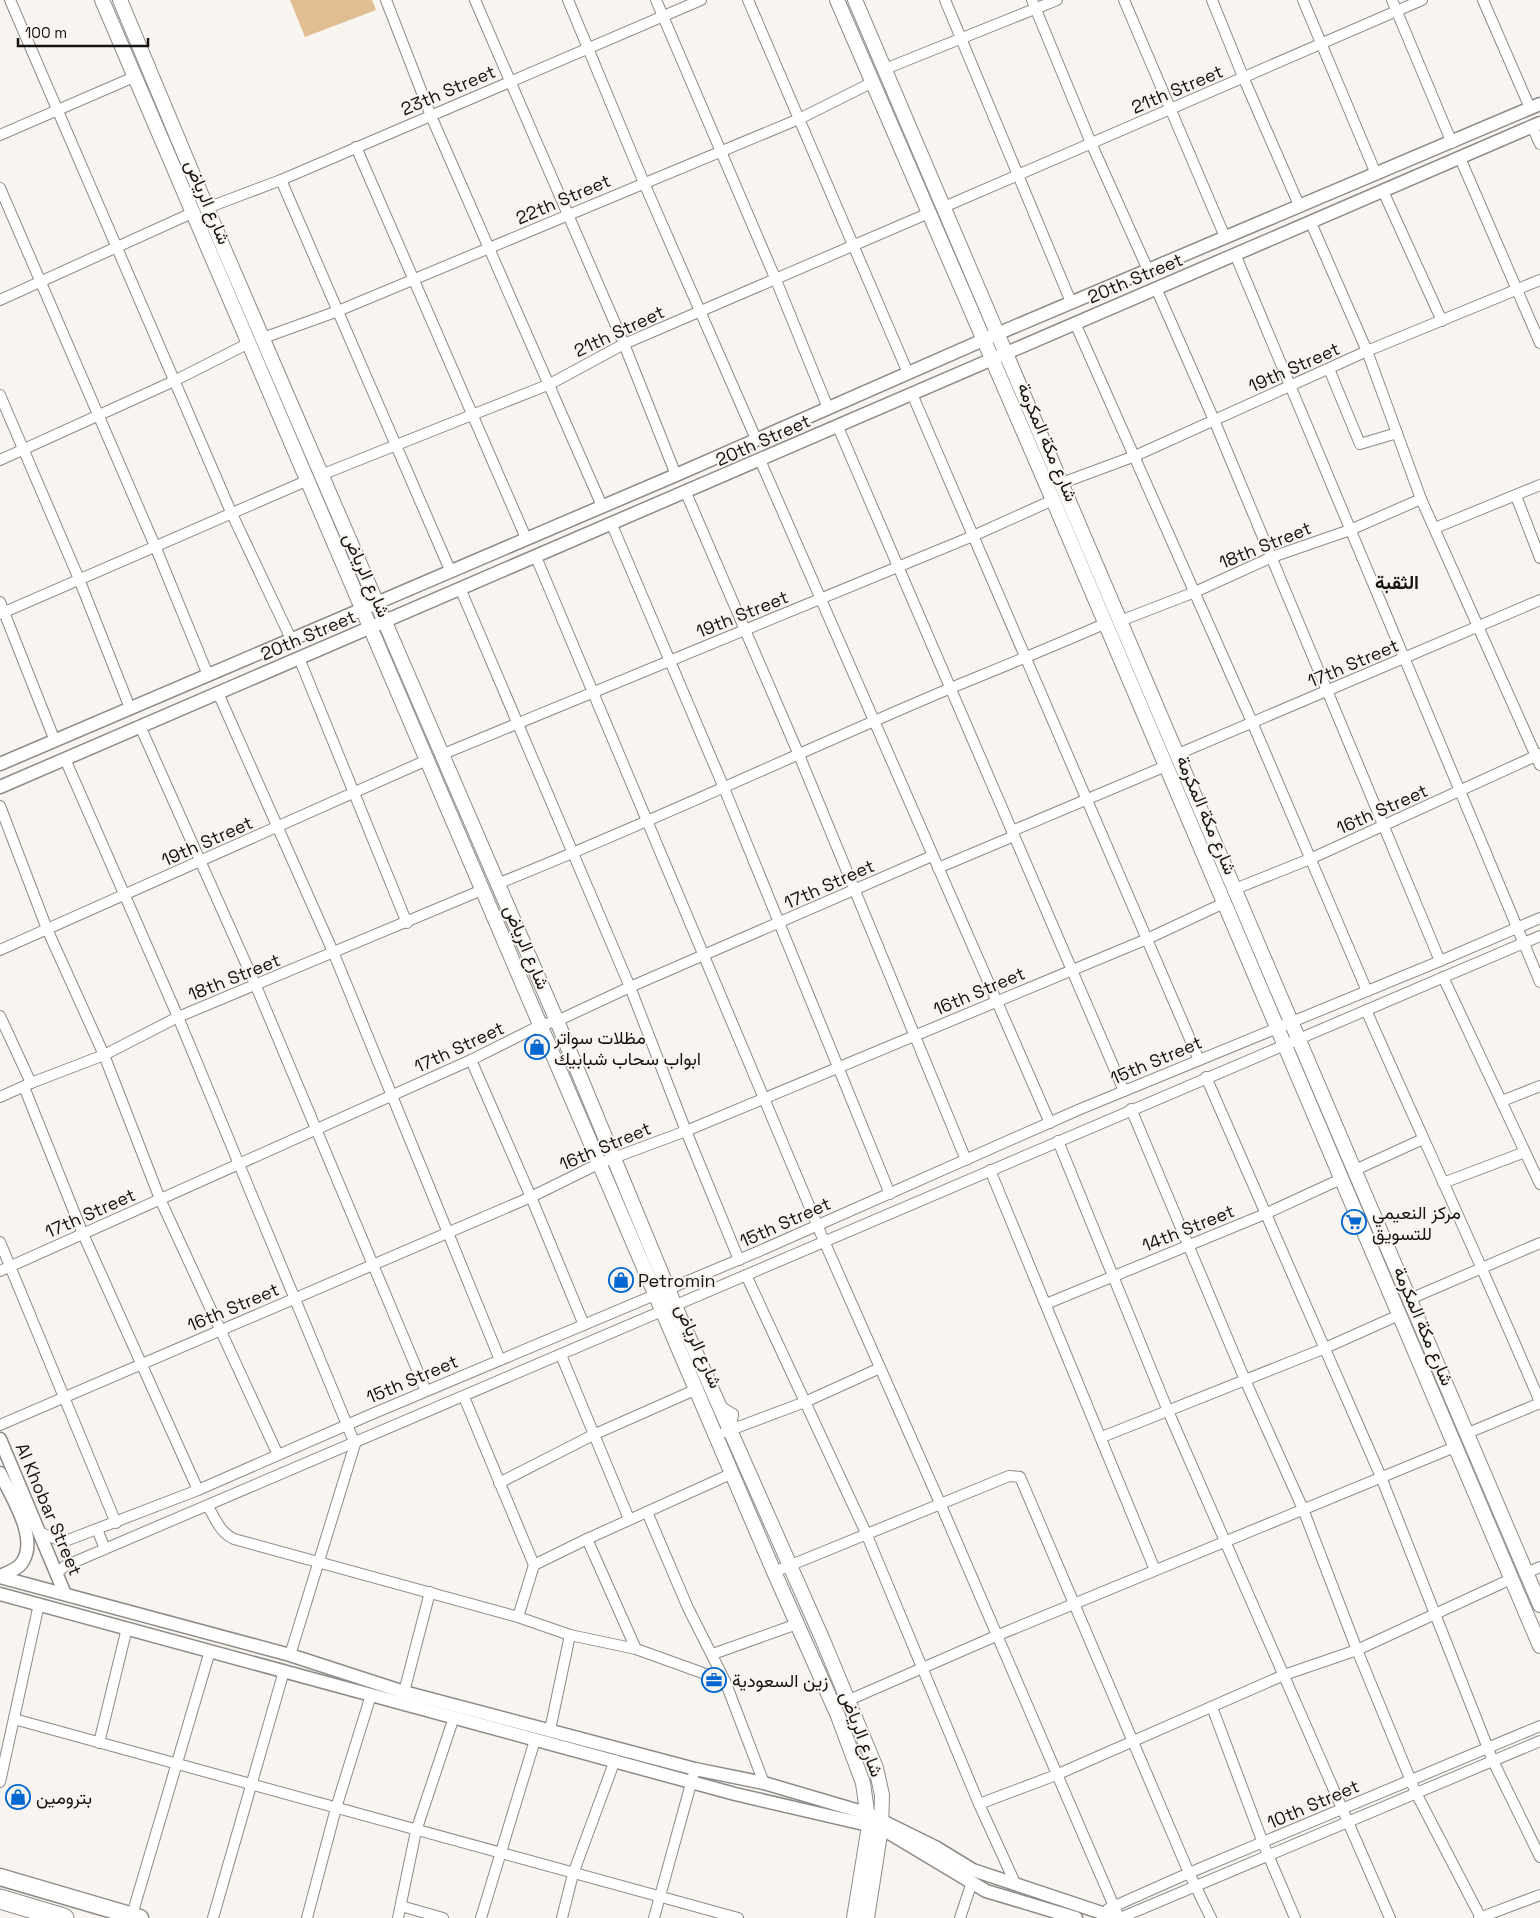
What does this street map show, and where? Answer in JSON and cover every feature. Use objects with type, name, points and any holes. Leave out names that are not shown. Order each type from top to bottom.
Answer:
[{"type":"highway","points":[[0,1899],[64,1918]]},
{"type":"main road","name":"شارع الرياض","points":[[102,0],[247,344],[600,1163],[662,1291]]},
{"type":"main road","name":"شارع الرياض","points":[[120,0],[376,603],[557,1021],[614,1158],[697,1389],[774,1572],[838,1716],[863,1783],[874,1821],[867,1918]]},
{"type":"main road","name":"شارع مكة المكرمة","points":[[837,0],[1053,500],[1104,624],[1540,1646]]},
{"type":"main road","name":"شارع مكة المكرمة","points":[[855,0],[1540,1605]]},
{"type":"main road","name":"شارع الرياض","points":[[669,1308],[716,1396],[849,1700],[881,1784],[854,1918]]},
{"type":"main road","points":[[0,1878],[136,1917]]},
{"type":"street","points":[[10,0],[230,512],[291,639]]},
{"type":"street","points":[[386,0],[430,116],[550,384],[602,506]]},
{"type":"street","points":[[475,0],[624,344],[676,475]]},
{"type":"street","points":[[568,0],[644,183],[756,439]]},
{"type":"street","points":[[656,0],[776,280],[828,408]]},
{"type":"street","name":"23th Street","points":[[207,208],[280,180],[701,0]]},
{"type":"street","points":[[748,0],[908,373]]},
{"type":"street","points":[[945,0],[1071,302]]},
{"type":"street","points":[[885,69],[961,38],[1033,4],[1057,0]]},
{"type":"street","points":[[1124,0],[1225,237]]},
{"type":"street","points":[[1212,0],[1299,205]]},
{"type":"street","points":[[1303,0],[1376,174]]},
{"type":"street","points":[[1392,0],[1452,143]]},
{"type":"street","name":"21th Street","points":[[944,207],[1244,79],[1321,43],[1422,0]]},
{"type":"street","points":[[1483,0],[1535,106]]},
{"type":"street","points":[[1033,4],[1091,143],[1148,270]]},
{"type":"street","points":[[0,135],[134,77]]},
{"type":"street","name":"22th Street","points":[[263,338],[338,311],[721,152],[799,119],[873,82]]},
{"type":"street","name":"20th Street","points":[[0,764],[676,475],[1071,302],[1299,205],[1452,143],[1535,106]]},
{"type":"street","points":[[1536,125],[1540,144]]},
{"type":"street","name":"20th Street","points":[[0,787],[460,588],[686,493],[1005,352],[1311,223],[1536,125]]},
{"type":"street","points":[[356,147],[526,538]]},
{"type":"street","points":[[1460,158],[1540,343]]},
{"type":"street","points":[[280,180],[450,570]]},
{"type":"street","points":[[0,188],[155,546],[208,675]]},
{"type":"street","points":[[1383,191],[1442,321]]},
{"type":"street","points":[[0,300],[192,213]]},
{"type":"street","name":"21th Street","points":[[322,475],[550,384],[624,344],[929,213]]},
{"type":"street","points":[[1311,223],[1367,351],[1421,499],[1539,759]]},
{"type":"street","points":[[1236,254],[1540,982]]},
{"type":"street","name":"19th Street","points":[[1062,483],[1135,456],[1367,351],[1540,280]]},
{"type":"street","points":[[1156,288],[1272,557],[1440,961]]},
{"type":"street","points":[[1076,323],[1252,722],[1367,990]]},
{"type":"street","points":[[0,460],[174,381],[247,344]]},
{"type":"street","points":[[1329,369],[1360,444],[1397,433]]},
{"type":"street","points":[[912,394],[1199,1060]]},
{"type":"street","points":[[0,395],[79,579],[130,708]]},
{"type":"street","points":[[838,427],[1124,1091]]},
{"type":"street","points":[[760,460],[1050,1123]]},
{"type":"street","points":[[55,741],[1,609],[79,579],[230,512],[306,481]]},
{"type":"street","points":[[1435,528],[1540,485]]},
{"type":"street","points":[[686,493],[799,755],[966,1160]]},
{"type":"street","points":[[1516,496],[1540,558]]},
{"type":"street","name":"18th Street","points":[[1120,621],[1195,592],[1272,557],[1350,530],[1421,499]]},
{"type":"street","name":"19th Street","points":[[442,755],[973,536],[1053,500]]},
{"type":"street","points":[[612,525],[724,788],[890,1194]]},
{"type":"street","points":[[0,1576],[290,1655],[404,1692],[695,1769],[764,1782],[874,1821],[937,1848],[972,1870],[1099,1913],[1117,1915],[940,1504],[824,1241],[705,954],[536,557]]},
{"type":"street","points":[[460,588],[630,986],[686,1131],[739,1260]]},
{"type":"street","name":"17th Street","points":[[1178,754],[1540,600]]},
{"type":"street","points":[[497,884],[574,853],[951,688],[1027,658],[1104,624]]},
{"type":"street","points":[[299,658],[407,923]]},
{"type":"street","points":[[218,693],[334,954],[390,1096],[500,1360]]},
{"type":"street","points":[[140,726],[199,862],[256,986],[314,1130],[426,1391]]},
{"type":"street","points":[[65,759],[178,1017],[355,1444],[290,1655]]},
{"type":"street","name":"16th Street","points":[[1235,889],[1310,859],[1460,791],[1539,759]]},
{"type":"street","name":"19th Street","points":[[0,950],[278,828],[427,760]]},
{"type":"street","points":[[938,868],[1166,766]]},
{"type":"street","points":[[0,806],[47,929],[104,1055],[160,1199],[278,1455]]},
{"type":"street","name":"17th Street","points":[[0,1271],[471,1060],[541,1025],[557,1021],[630,986],[932,856]]},
{"type":"street","name":"18th Street","points":[[0,1097],[104,1055],[178,1017],[334,954],[482,890]]},
{"type":"street","name":"16th Street","points":[[0,1425],[531,1197],[600,1163],[686,1131],[838,1068],[1147,939],[1224,903]]},
{"type":"street","name":"15th Street","points":[[41,1533],[59,1540],[68,1540],[201,1489],[426,1391],[818,1226],[1124,1091],[1540,918]]},
{"type":"street","name":"15th Street","points":[[57,1574],[65,1566],[210,1506],[1131,1109],[1540,936]]},
{"type":"street","points":[[1443,977],[1540,1184]]},
{"type":"street","points":[[1366,1010],[1442,1184],[1483,1267],[1540,1402],[1468,1433]]},
{"type":"street","points":[[0,1016],[28,1085],[83,1234],[201,1489],[226,1535],[518,1617],[570,1635],[636,1649],[725,1681]]},
{"type":"street","points":[[471,1060],[584,1325]]},
{"type":"street","points":[[1206,1077],[1323,1349],[1381,1477],[1493,1761],[1540,1857]]},
{"type":"street","points":[[1502,1101],[1540,1086]]},
{"type":"street","points":[[1131,1109],[1245,1380],[1304,1509],[1357,1650],[1410,1780],[1480,1918],[1540,1895]]},
{"type":"street","points":[[1355,1170],[1423,1138]]},
{"type":"street","points":[[1058,1141],[1168,1411],[1390,1918]]},
{"type":"street","points":[[1442,1184],[1525,1152]]},
{"type":"street","points":[[990,1170],[1102,1437],[1155,1570]]},
{"type":"street","name":"14th Street","points":[[1046,1304],[1265,1214],[1342,1179]]},
{"type":"street","points":[[0,1242],[116,1523]]},
{"type":"street","points":[[1410,1299],[1540,1243]]},
{"type":"street","points":[[746,1275],[866,1533],[979,1804],[1015,1883]]},
{"type":"street","points":[[1102,1437],[1323,1349],[1399,1315]]},
{"type":"street","points":[[561,1355],[629,1519]]},
{"type":"street","points":[[717,1435],[804,1402],[880,1368]]},
{"type":"street","points":[[499,1483],[593,1435],[697,1389]]},
{"type":"street","points":[[464,1397],[534,1565],[518,1617]]},
{"type":"street","name":"Al Khobar Street","points":[[0,1439],[28,1534],[28,1548],[23,1563],[0,1576]]},
{"type":"street","points":[[849,1700],[923,1670],[996,1636],[1455,1447]]},
{"type":"street","name":"Al Khobar Street","points":[[0,1473],[41,1533],[65,1594]]},
{"type":"street","points":[[534,1565],[629,1519],[733,1473]]},
{"type":"street","points":[[774,1572],[1009,1476],[1020,1477],[1076,1603],[1189,1872],[1212,1918]]},
{"type":"street","points":[[646,1512],[688,1608],[713,1654],[725,1681],[764,1782]]},
{"type":"street","points":[[97,1530],[105,1549]]},
{"type":"street","points":[[587,1539],[636,1649]]},
{"type":"street","points":[[1526,1573],[1540,1567]]},
{"type":"street","points":[[979,1804],[1056,1775],[1133,1739],[1284,1675],[1357,1650],[1511,1579]]},
{"type":"street","points":[[404,1692],[430,1592]]},
{"type":"street","points":[[0,1594],[691,1782],[874,1821],[986,1891],[1076,1918]]},
{"type":"street","points":[[0,1782],[3,1761],[39,1604]]},
{"type":"street","points":[[713,1654],[797,1624]]},
{"type":"street","points":[[99,1743],[127,1628]]},
{"type":"street","points":[[550,1730],[570,1635]]},
{"type":"street","points":[[136,1917],[177,1764],[210,1651]]},
{"type":"street","points":[[213,1918],[284,1671]]},
{"type":"street","points":[[307,1918],[336,1808],[370,1694]]},
{"type":"street","points":[[1212,1707],[1268,1856],[1295,1918]]},
{"type":"street","points":[[398,1918],[416,1830],[454,1717]]},
{"type":"street","points":[[14,1719],[659,1898],[738,1918]]},
{"type":"street","name":"10th Street","points":[[1117,1915],[1189,1872],[1263,1843],[1540,1726]]},
{"type":"street","points":[[481,1918],[535,1740]]},
{"type":"street","name":"10th Street","points":[[1117,1915],[1196,1886],[1540,1741]]},
{"type":"street","points":[[562,1918],[572,1874],[615,1760]]},
{"type":"street","points":[[654,1918],[695,1769]]},
{"type":"street","points":[[960,1918],[972,1882]]},
{"type":"street","points":[[401,1906],[443,1918]]},
{"type":"shaded area","points":[[290,0],[372,0],[376,10],[305,37]]},
{"type":"place","name":"مظلات سواتر ابواب سحاب شبابيك","points":[[537,1047]]},
{"type":"place","name":"مركز النعيمي للتسويق","points":[[1354,1222]]},
{"type":"place","name":"Petromin","points":[[621,1280]]},
{"type":"place","name":"زين السعودية","points":[[714,1680]]},
{"type":"place","name":"بترومين","points":[[18,1797]]},
{"type":"district","name":"الثقبة","points":[[1397,582]]}]
